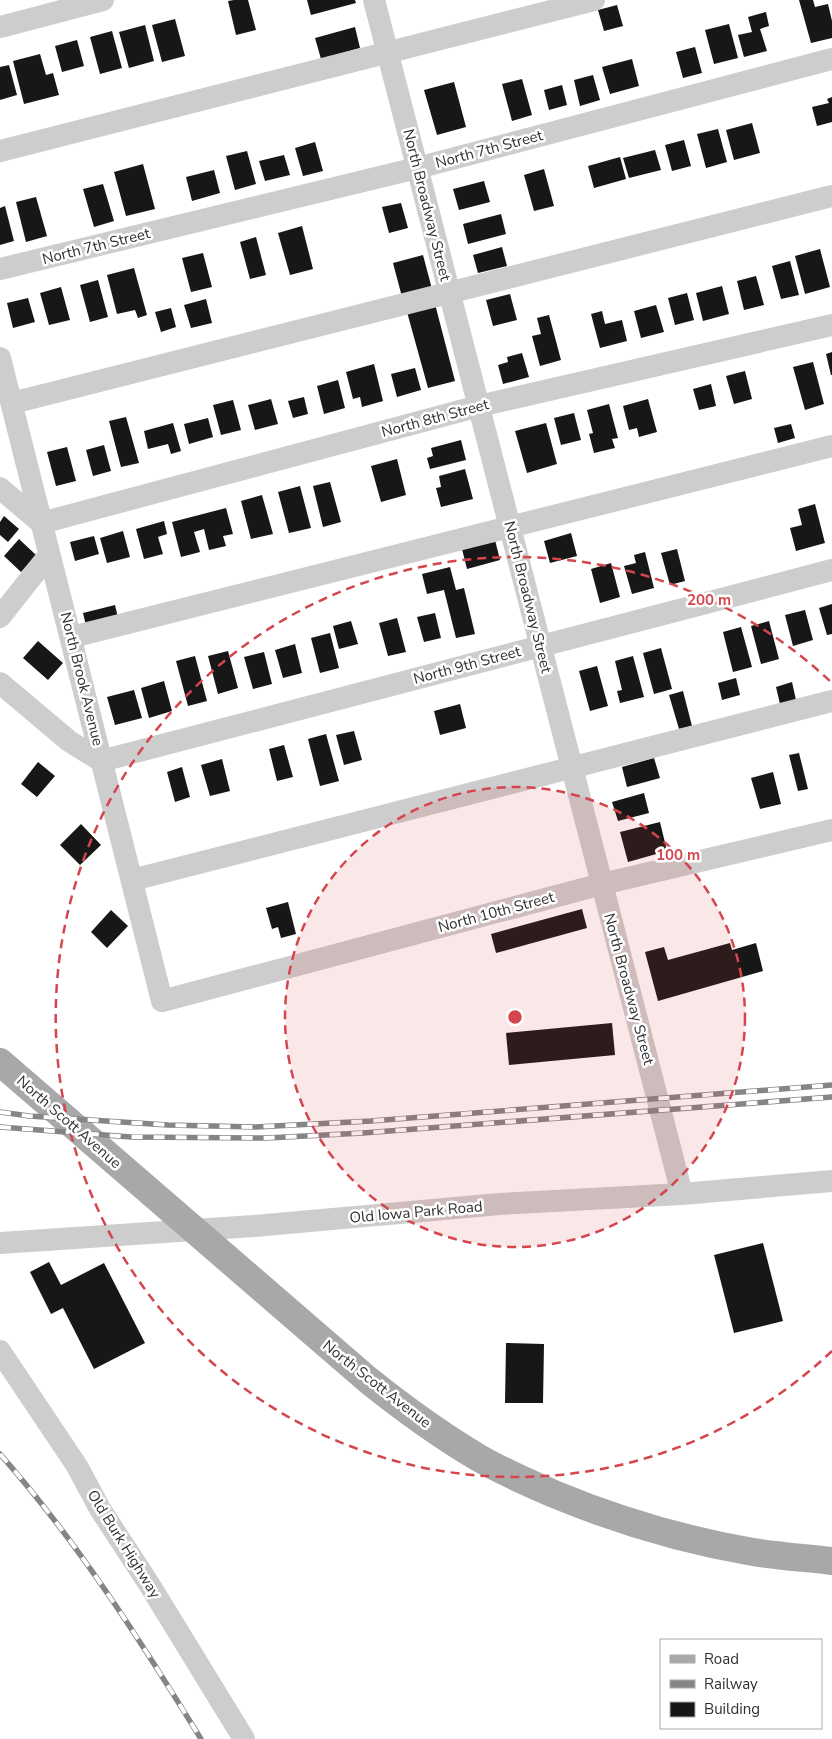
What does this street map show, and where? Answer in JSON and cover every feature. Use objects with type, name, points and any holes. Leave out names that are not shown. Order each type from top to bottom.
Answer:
[{"type":"main road","name":"North Scott Avenue","points":[[0,1062],[368,1380],[414,1416],[479,1458],[529,1483],[600,1513],[654,1530],[709,1544],[755,1552],[832,1561]]},
{"type":"street","points":[[0,27],[102,0]]},
{"type":"street","name":"North Broadway Street","points":[[374,0],[682,1194]]},
{"type":"street","points":[[0,151],[594,0]]},
{"type":"street","name":"North 7th Street","points":[[0,269],[417,168],[832,59]]},
{"type":"street","points":[[12,403],[832,196]]},
{"type":"street","name":"North 8th Street","points":[[41,523],[479,406],[832,325]]},
{"type":"street","name":"North Brook Avenue","points":[[0,358],[41,523],[72,637],[101,761],[162,1001]]},
{"type":"street","points":[[72,637],[832,446]]},
{"type":"street","points":[[0,488],[41,523]]},
{"type":"street","points":[[0,616],[49,554]]},
{"type":"street","name":"North 9th Street","points":[[101,761],[832,570]]},
{"type":"street","points":[[0,682],[69,742],[101,761]]},
{"type":"street","points":[[132,880],[832,701]]},
{"type":"street","name":"North 10th Street","points":[[162,1001],[602,884],[832,830]]},
{"type":"street","name":"Old Iowa Park Road","points":[[0,1243],[254,1226],[500,1204],[682,1194],[832,1181]]},
{"type":"street","name":"Old Burk Highway","points":[[0,1351],[77,1466],[100,1509],[149,1584],[244,1739]]},
{"type":"building","points":[[248,0],[256,30],[236,35],[228,1]]},
{"type":"building","points":[[307,0],[355,0],[356,3],[311,15]]},
{"type":"building","points":[[799,0],[813,0],[815,7],[828,4],[832,21],[832,38],[811,43]]},
{"type":"building","points":[[617,5],[623,26],[604,31],[598,10]]},
{"type":"building","points":[[766,12],[769,26],[760,29],[767,51],[744,57],[738,35],[752,32],[748,17]]},
{"type":"building","points":[[175,19],[185,56],[162,62],[152,25]]},
{"type":"building","points":[[729,24],[738,58],[714,64],[705,30]]},
{"type":"building","points":[[145,25],[154,61],[129,68],[119,32]]},
{"type":"building","points":[[355,27],[360,48],[321,59],[315,38]]},
{"type":"building","points":[[112,31],[122,68],[100,74],[90,37]]},
{"type":"building","points":[[77,40],[84,66],[62,72],[55,46]]},
{"type":"building","points":[[695,47],[702,73],[683,78],[676,52]]},
{"type":"building","points":[[40,54],[46,75],[53,73],[59,95],[24,104],[13,61]]},
{"type":"building","points":[[632,59],[639,86],[610,94],[602,67]]},
{"type":"building","points":[[9,65],[17,95],[0,100],[0,67]]},
{"type":"building","points":[[593,75],[600,100],[580,106],[574,80]]},
{"type":"building","points":[[522,79],[532,115],[512,121],[502,84]]},
{"type":"building","points":[[454,82],[466,127],[437,135],[424,90]]},
{"type":"building","points":[[562,85],[567,105],[549,110],[544,90]]},
{"type":"building","points":[[832,97],[832,122],[817,126],[812,107],[829,103],[827,99]]},
{"type":"building","points":[[752,123],[760,153],[734,160],[726,130]]},
{"type":"building","points":[[718,129],[727,162],[706,168],[697,134]]},
{"type":"building","points":[[684,140],[691,166],[672,171],[665,145]]},
{"type":"building","points":[[315,142],[323,171],[303,176],[295,148]]},
{"type":"building","points":[[655,150],[661,170],[629,178],[623,158]]},
{"type":"building","points":[[247,151],[256,184],[235,190],[226,156]]},
{"type":"building","points":[[284,155],[290,175],[265,181],[259,161]]},
{"type":"building","points":[[620,157],[626,179],[594,188],[588,166]]},
{"type":"building","points":[[143,164],[155,209],[126,216],[114,172]]},
{"type":"building","points":[[544,169],[554,206],[534,211],[524,175]]},
{"type":"building","points":[[214,170],[220,193],[192,201],[186,177]]},
{"type":"building","points":[[484,181],[490,202],[459,210],[453,189]]},
{"type":"building","points":[[103,184],[114,221],[94,227],[83,189]]},
{"type":"building","points":[[36,197],[47,236],[26,242],[16,202]]},
{"type":"building","points":[[401,203],[408,228],[389,233],[382,207]]},
{"type":"building","points":[[5,206],[14,241],[0,245],[0,208]]},
{"type":"building","points":[[501,214],[506,234],[468,244],[463,224]]},
{"type":"building","points":[[302,226],[313,269],[290,275],[278,233]]},
{"type":"building","points":[[256,237],[266,275],[250,279],[240,242]]},
{"type":"building","points":[[502,247],[507,266],[478,273],[473,255]]},
{"type":"building","points":[[820,249],[830,287],[805,294],[795,256]]},
{"type":"building","points":[[203,253],[212,287],[191,292],[182,258]]},
{"type":"building","points":[[423,255],[432,289],[402,297],[393,263]]},
{"type":"building","points":[[790,261],[799,295],[781,299],[772,266]]},
{"type":"building","points":[[134,268],[147,315],[138,318],[135,310],[117,314],[107,275]]},
{"type":"building","points":[[756,276],[764,305],[744,310],[737,281]]},
{"type":"building","points":[[98,280],[108,317],[90,322],[80,285]]},
{"type":"building","points":[[722,286],[729,314],[703,321],[696,293]]},
{"type":"building","points":[[61,287],[70,320],[49,325],[40,293]]},
{"type":"building","points":[[687,293],[694,320],[675,325],[668,298]]},
{"type":"building","points":[[510,294],[517,320],[493,326],[486,300]]},
{"type":"building","points":[[28,298],[35,322],[13,328],[7,303]]},
{"type":"building","points":[[206,299],[212,323],[191,328],[184,305]]},
{"type":"building","points":[[435,304],[455,381],[428,388],[407,312]]},
{"type":"building","points":[[656,305],[664,332],[641,338],[634,311]]},
{"type":"building","points":[[171,308],[176,327],[161,332],[155,312]]},
{"type":"building","points":[[602,311],[605,324],[622,320],[627,341],[600,348],[591,314]]},
{"type":"building","points":[[549,315],[561,360],[540,366],[532,336],[541,334],[537,318]]},
{"type":"building","points":[[832,352],[832,375],[831,375],[826,354]]},
{"type":"building","points":[[522,353],[529,377],[503,384],[498,365],[508,362],[507,357]]},
{"type":"building","points":[[813,362],[824,404],[805,410],[793,367]]},
{"type":"building","points":[[374,364],[383,401],[362,407],[360,397],[353,399],[346,372]]},
{"type":"building","points":[[415,368],[421,390],[397,397],[391,374]]},
{"type":"building","points":[[745,371],[752,399],[734,404],[726,376]]},
{"type":"building","points":[[338,380],[345,408],[324,414],[317,386]]},
{"type":"building","points":[[711,384],[716,406],[699,410],[693,389]]},
{"type":"building","points":[[304,397],[308,414],[293,418],[288,401]]},
{"type":"building","points":[[271,399],[278,424],[255,430],[248,405]]},
{"type":"building","points":[[648,399],[657,432],[639,437],[637,428],[629,430],[623,406]]},
{"type":"building","points":[[233,400],[241,430],[221,435],[213,405]]},
{"type":"building","points":[[609,404],[618,438],[612,439],[615,448],[594,453],[589,434],[593,433],[587,410]]},
{"type":"building","points":[[574,413],[581,440],[561,445],[554,418]]},
{"type":"building","points":[[126,417],[139,463],[121,467],[109,421]]},
{"type":"building","points":[[208,418],[213,437],[189,444],[184,424]]},
{"type":"building","points":[[173,423],[181,451],[171,454],[168,444],[148,449],[144,431]]},
{"type":"building","points":[[546,423],[557,464],[527,473],[515,431]]},
{"type":"building","points":[[791,424],[795,438],[778,443],[774,428]]},
{"type":"building","points":[[461,440],[466,460],[430,469],[427,458],[433,456],[431,448]]},
{"type":"building","points":[[104,445],[111,471],[93,476],[86,450]]},
{"type":"building","points":[[67,447],[76,481],[56,486],[47,452]]},
{"type":"building","points":[[397,459],[406,495],[381,502],[371,466]]},
{"type":"building","points":[[465,469],[473,499],[441,507],[436,488],[441,487],[439,476]]},
{"type":"building","points":[[330,482],[341,522],[323,527],[313,486]]},
{"type":"building","points":[[300,486],[311,528],[289,533],[278,492]]},
{"type":"building","points":[[262,495],[273,534],[251,539],[241,501]]},
{"type":"building","points":[[815,504],[825,543],[796,551],[790,528],[802,525],[798,509]]},
{"type":"building","points":[[226,508],[233,534],[223,536],[226,546],[209,550],[204,529],[194,532],[200,552],[181,557],[172,522]]},
{"type":"building","points":[[4,516],[19,529],[8,542],[0,535],[0,522]]},
{"type":"building","points":[[164,521],[167,534],[158,537],[163,554],[144,559],[136,529]]},
{"type":"building","points":[[123,531],[130,557],[107,563],[100,538]]},
{"type":"building","points":[[571,533],[577,556],[550,563],[544,541]]},
{"type":"building","points":[[94,536],[99,554],[75,561],[70,542]]},
{"type":"building","points":[[19,539],[36,555],[21,572],[4,556]]},
{"type":"building","points":[[495,540],[500,560],[467,569],[462,549]]},
{"type":"building","points":[[677,549],[685,581],[670,585],[661,553]]},
{"type":"building","points":[[645,552],[654,588],[632,594],[624,566],[636,563],[634,555]]},
{"type":"building","points":[[611,563],[620,597],[600,603],[591,569]]},
{"type":"building","points":[[450,567],[456,590],[464,588],[475,634],[456,638],[444,590],[427,594],[422,574]]},
{"type":"building","points":[[832,604],[832,634],[827,635],[819,608]]},
{"type":"building","points":[[115,605],[119,622],[87,630],[83,613]]},
{"type":"building","points":[[805,610],[813,640],[793,646],[785,615]]},
{"type":"building","points":[[435,613],[441,638],[424,642],[417,617]]},
{"type":"building","points":[[397,618],[406,652],[388,656],[379,623]]},
{"type":"building","points":[[351,621],[358,644],[339,649],[333,626]]},
{"type":"building","points":[[769,621],[779,659],[761,664],[751,626]]},
{"type":"building","points":[[741,627],[752,667],[733,672],[723,632]]},
{"type":"building","points":[[330,633],[339,668],[320,673],[311,638]]},
{"type":"building","points":[[38,641],[63,663],[48,680],[23,658]]},
{"type":"building","points":[[295,644],[302,673],[283,678],[275,650]]},
{"type":"building","points":[[661,648],[672,689],[654,694],[643,653]]},
{"type":"building","points":[[228,651],[238,688],[218,694],[208,656]]},
{"type":"building","points":[[264,652],[272,684],[253,689],[244,657]]},
{"type":"building","points":[[195,656],[207,701],[188,706],[176,661]]},
{"type":"building","points":[[633,656],[644,697],[620,703],[617,691],[622,690],[615,661]]},
{"type":"building","points":[[597,666],[608,706],[590,711],[579,671]]},
{"type":"building","points":[[736,678],[740,695],[722,700],[718,683]]},
{"type":"building","points":[[164,681],[172,711],[149,718],[141,688]]},
{"type":"building","points":[[792,682],[796,700],[780,704],[776,687]]},
{"type":"building","points":[[134,690],[142,718],[115,725],[107,697]]},
{"type":"building","points":[[683,691],[692,726],[679,729],[669,695]]},
{"type":"building","points":[[460,704],[466,728],[440,735],[434,711]]},
{"type":"building","points":[[354,731],[362,760],[344,765],[336,735]]},
{"type":"building","points":[[326,734],[339,781],[320,786],[308,739]]},
{"type":"building","points":[[284,745],[293,777],[277,781],[269,749]]},
{"type":"building","points":[[799,753],[808,789],[798,791],[789,755]]},
{"type":"building","points":[[654,758],[660,778],[627,787],[622,767]]},
{"type":"building","points":[[222,759],[230,791],[210,796],[201,765]]},
{"type":"building","points":[[38,762],[55,776],[37,797],[21,784]]},
{"type":"building","points":[[182,767],[190,797],[175,802],[167,772]]},
{"type":"building","points":[[773,772],[781,804],[760,809],[751,778]]},
{"type":"building","points":[[644,793],[649,813],[618,821],[612,802]]},
{"type":"building","points":[[660,822],[667,851],[628,862],[620,832]]},
{"type":"building","points":[[81,824],[101,845],[80,865],[60,845]]},
{"type":"building","points":[[288,902],[296,934],[281,938],[278,927],[272,929],[266,908]]},
{"type":"building","points":[[582,909],[587,928],[496,953],[491,934]]},
{"type":"building","points":[[111,910],[128,926],[107,948],[91,932]]},
{"type":"building","points":[[730,943],[732,950],[756,943],[763,971],[658,1001],[645,952],[664,947],[668,960]]},
{"type":"building","points":[[612,1023],[615,1055],[509,1065],[506,1033]]},
{"type":"building","points":[[763,1243],[783,1321],[734,1333],[714,1255]]},
{"type":"building","points":[[49,1262],[61,1285],[104,1263],[145,1343],[94,1369],[63,1308],[51,1314],[30,1272]]},
{"type":"building","points":[[506,1343],[544,1344],[543,1403],[505,1403]]},
{"type":"railway","points":[[0,1112],[29,1116],[168,1125],[256,1127],[371,1121],[832,1085]]},
{"type":"railway","points":[[0,1127],[131,1137],[267,1138],[363,1133],[832,1097]]},
{"type":"railway","points":[[0,1454],[81,1556],[131,1628],[201,1739]]}]
